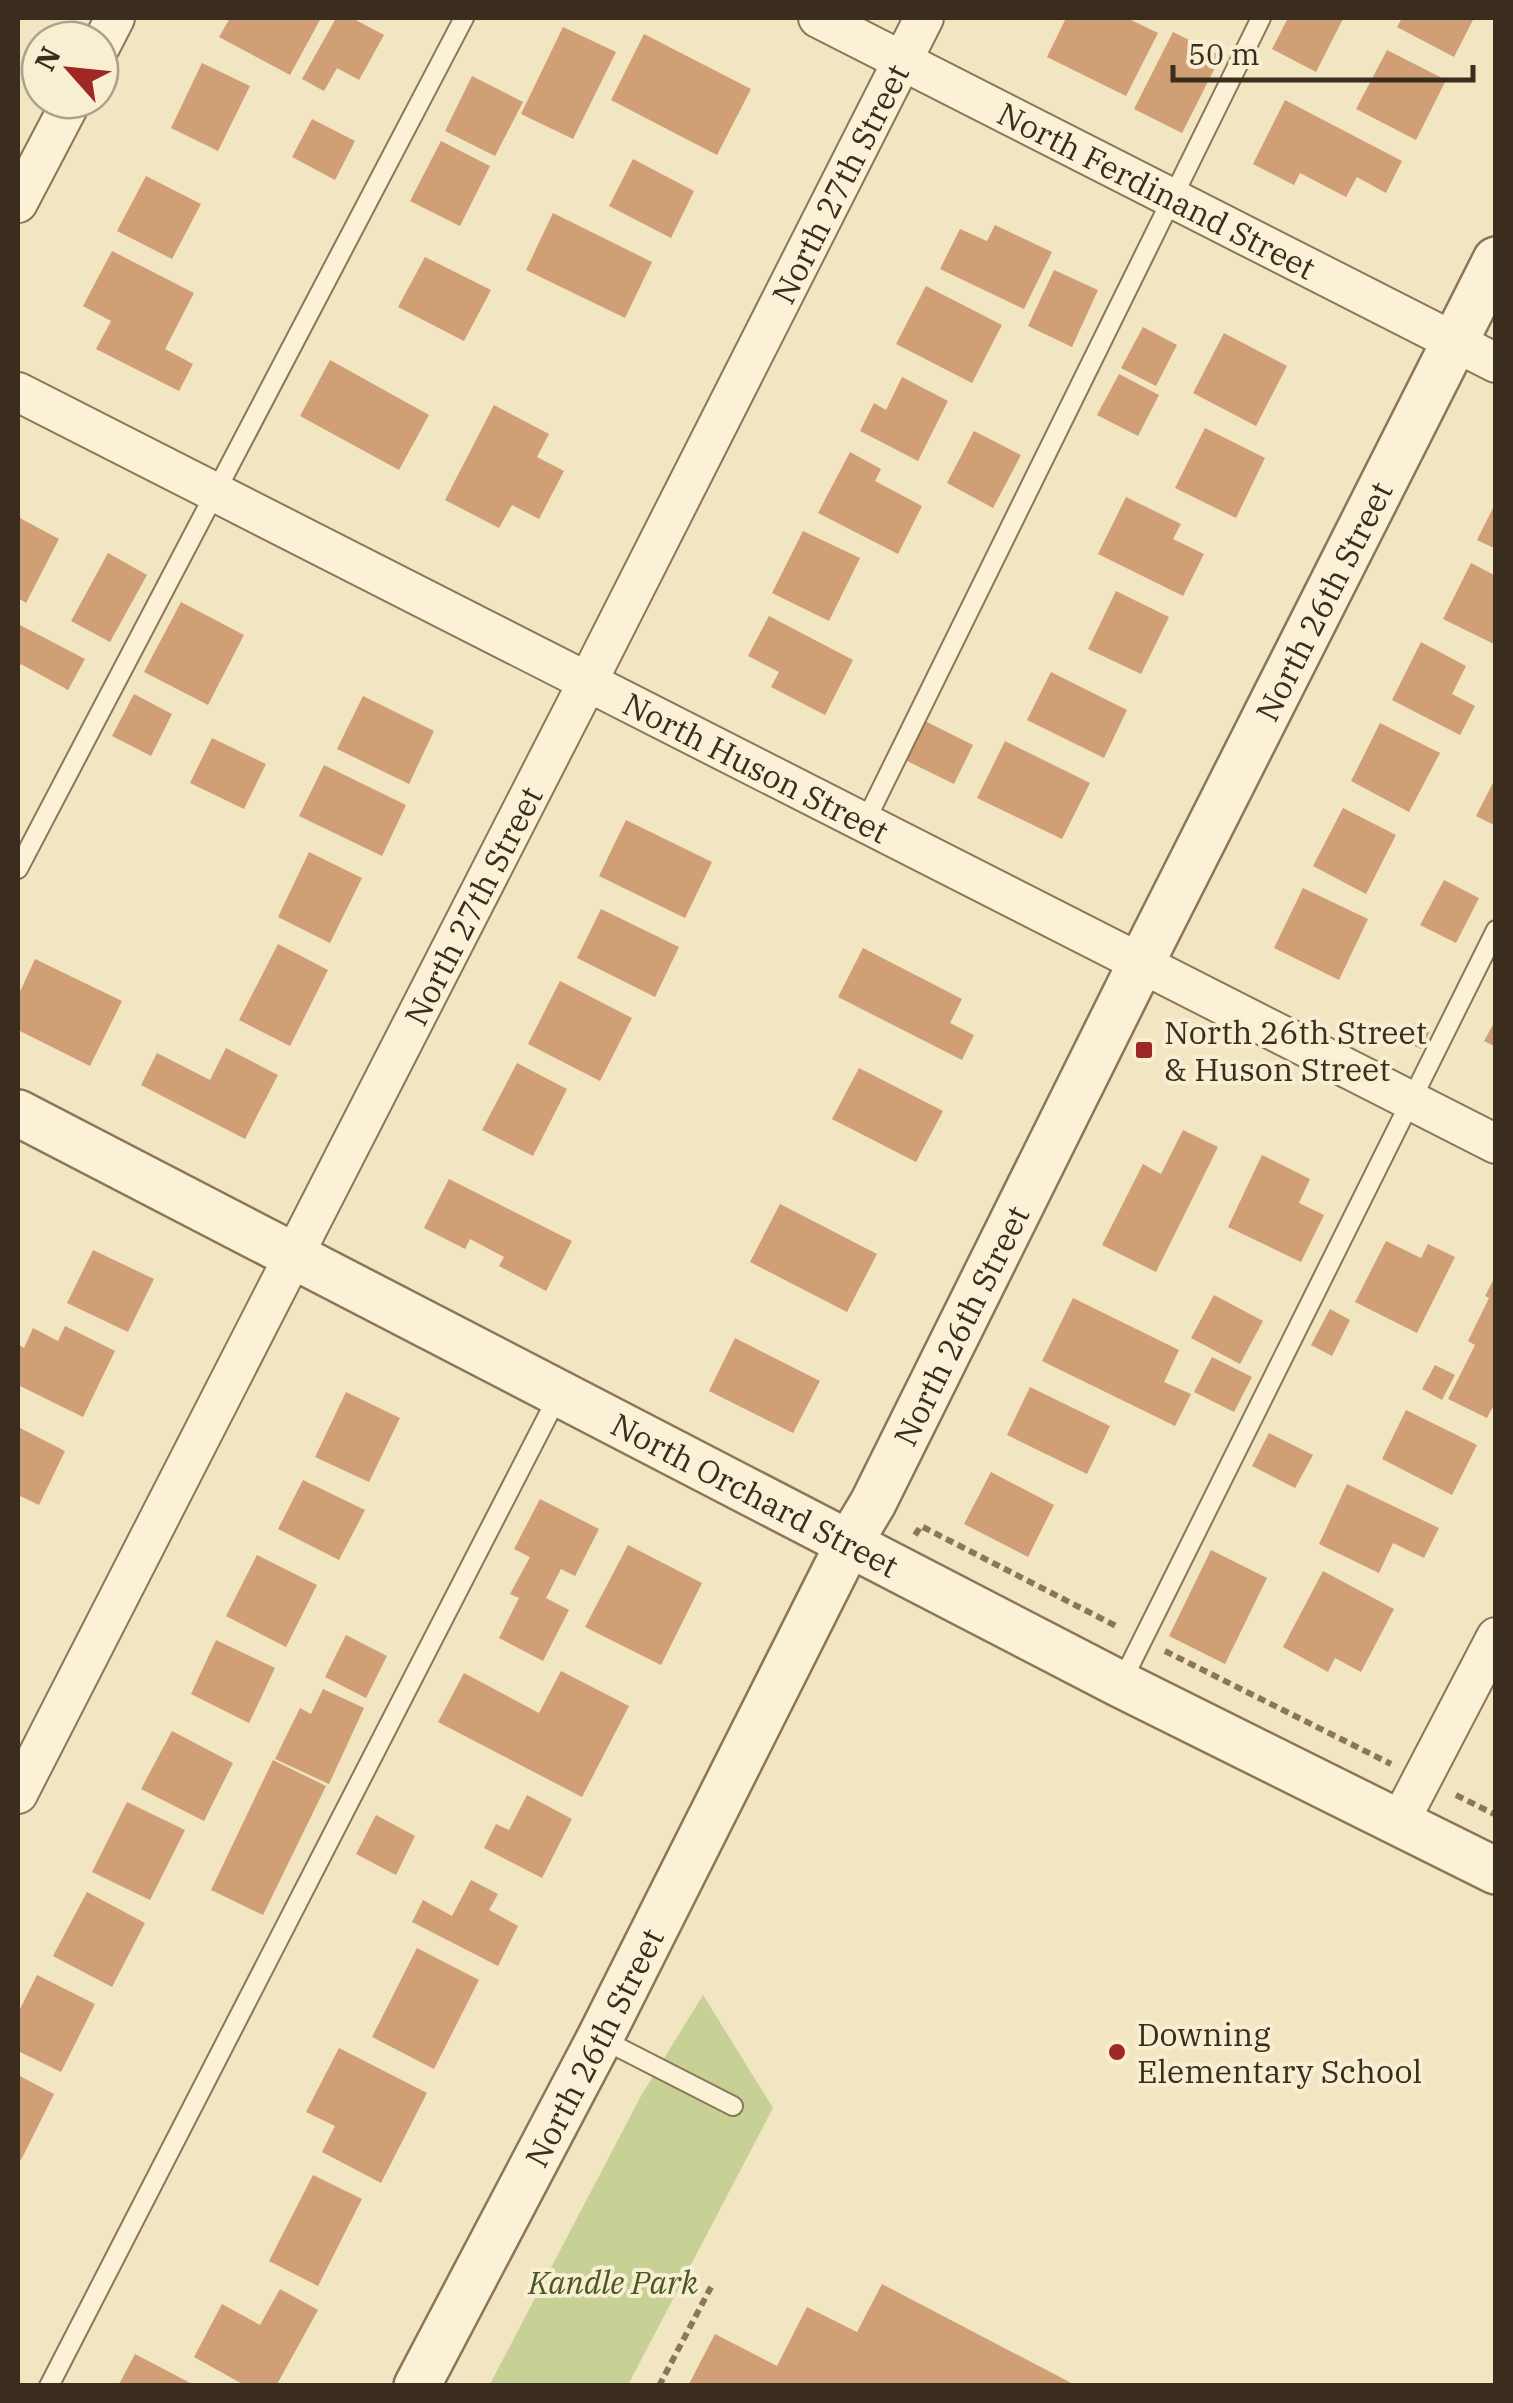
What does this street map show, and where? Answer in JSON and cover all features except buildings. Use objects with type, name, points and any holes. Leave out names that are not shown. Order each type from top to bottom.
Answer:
[{"type":"street","name":"North Ferdinand Street","points":[[818,18],[1496,363]]},
{"type":"street","name":"North 27th Street","points":[[18,1794],[924,18]]},
{"type":"street","points":[[18,204],[62,120]]},
{"type":"street","name":"North 26th Street","points":[[417,2386],[873,1503],[1140,963],[1496,260]]},
{"type":"street","name":"North Huson Street","points":[[18,392],[1496,1144]]},
{"type":"street","name":"North Orchard Street","points":[[18,1113],[1120,1684],[1496,1871]]},
{"type":"street","points":[[1400,1822],[1496,1637]]},
{"type":"lane","points":[[18,870],[464,18]]},
{"type":"lane","points":[[864,822],[1261,18]]},
{"type":"lane","points":[[1120,1684],[1496,930]]},
{"type":"lane","points":[[50,2386],[559,1394]]},
{"type":"lane","points":[[600,2038],[732,2106]]},
{"type":"path","points":[[660,2386],[710,2287]]},
{"type":"green space","name":"Kandle Park","points":[[703,1995],[773,2108],[628,2385],[489,2386],[641,2096]]},
{"type":"place","name":"North 26th Street & Huson Street","points":[[1144,1050]]},
{"type":"place","name":"Downing Elementary School","points":[[1117,2052]]}]
